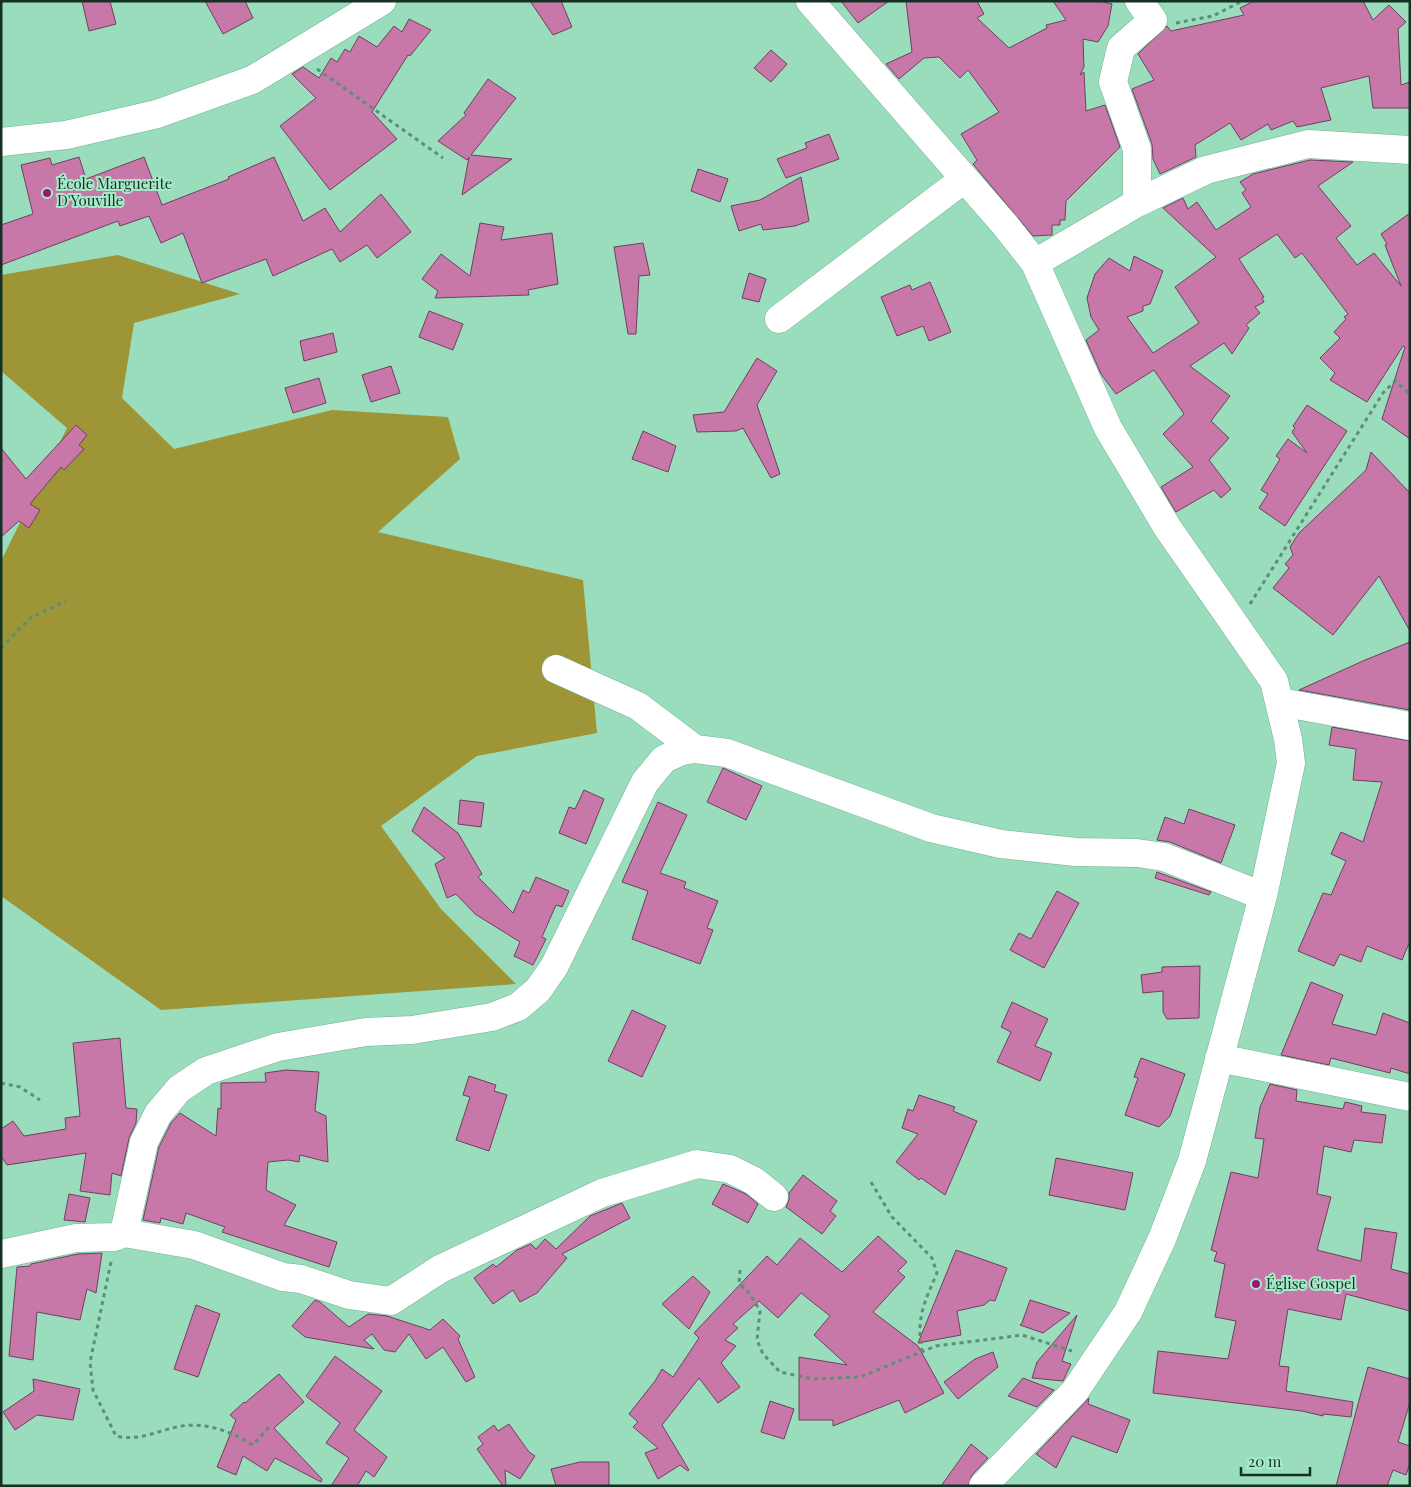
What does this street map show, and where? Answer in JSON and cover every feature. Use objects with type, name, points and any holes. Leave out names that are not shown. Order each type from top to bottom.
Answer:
[{"type":"street","points":[[1,142],[66,135],[157,114],[252,80],[382,1]]},
{"type":"street","points":[[810,1],[1034,263],[1108,428],[1167,527],[1274,680],[1288,739],[1291,763],[1263,896],[1220,1058],[1192,1161],[1162,1239],[1128,1312],[1076,1391],[983,1486]]},
{"type":"street","points":[[1137,203],[1138,148],[1113,82],[1121,48],[1146,10]]},
{"type":"street","points":[[1034,263],[1137,203],[1206,170],[1308,144],[1410,150]]},
{"type":"street","points":[[779,319],[964,179]]},
{"type":"street","points":[[556,669],[638,706],[695,749]]},
{"type":"street","points":[[1280,702],[1410,726]]},
{"type":"street","points":[[120,1235],[144,1142],[158,1114],[179,1089],[206,1070],[278,1047],[366,1032],[412,1030],[492,1017],[518,1007],[538,990],[554,967],[645,782],[664,759],[682,751],[695,749],[728,753],[931,828],[1001,844],[1076,852],[1137,853],[1164,857],[1263,896]]},
{"type":"street","points":[[1220,1058],[1410,1097]]},
{"type":"street","points":[[1,1254],[76,1238],[120,1235],[194,1245],[283,1277],[301,1279],[349,1295],[391,1301],[440,1269],[593,1197],[697,1164],[730,1169],[754,1181],[774,1197]]},
{"type":"path","points":[[1146,10],[1179,24],[1213,16],[1242,1]]},
{"type":"path","points":[[295,54],[443,158]]},
{"type":"path","points":[[1236,626],[1383,393],[1395,382],[1410,394]]},
{"type":"path","points":[[1,648],[30,618],[66,601]]},
{"type":"path","points":[[1,1083],[20,1087],[40,1100]]},
{"type":"path","points":[[871,1182],[892,1217],[932,1258],[937,1273],[923,1304],[918,1330],[922,1351]]},
{"type":"path","points":[[120,1235],[90,1362],[93,1390],[116,1436],[130,1439],[192,1424],[211,1426],[236,1435],[253,1446],[270,1426]]},
{"type":"path","points":[[740,1270],[739,1283],[750,1294],[760,1311],[757,1340],[763,1354],[780,1372],[814,1379],[860,1377],[936,1346],[1022,1335],[1096,1359]]},
{"type":"shaded area","points":[[118,255],[240,294],[134,323],[122,398],[174,449],[332,410],[448,417],[460,459],[378,532],[583,580],[597,733],[477,756],[381,826],[441,909],[516,984],[161,1010],[1,896],[1,561],[67,428],[1,371],[1,275]]},
{"type":"building","points":[[82,1],[110,1],[116,24],[89,31]]},
{"type":"building","points":[[205,1],[245,1],[253,18],[223,34]]},
{"type":"building","points":[[530,1],[561,1],[572,27],[553,35]]},
{"type":"building","points":[[841,1],[889,1],[858,23]]},
{"type":"building","points":[[906,1],[977,1],[984,14],[977,18],[1009,48],[1047,28],[1046,25],[1066,20],[1053,1],[1099,1],[1112,4],[1108,26],[1098,42],[1083,39],[1084,67],[1080,75],[1084,72],[1086,111],[1105,105],[1120,147],[1066,201],[1065,220],[1060,220],[1060,225],[1052,225],[1052,235],[1033,236],[973,164],[977,160],[961,134],[999,112],[968,70],[960,78],[939,57],[924,58],[899,79],[886,64],[912,52]]},
{"type":"building","points":[[1254,1],[1363,1],[1373,20],[1389,5],[1406,22],[1398,29],[1401,85],[1410,82],[1410,108],[1373,108],[1369,76],[1321,88],[1331,120],[1297,127],[1293,121],[1271,130],[1268,124],[1241,140],[1230,123],[1195,145],[1196,157],[1160,174],[1153,159],[1152,144],[1132,89],[1154,80],[1138,54],[1167,26],[1171,31],[1244,15],[1240,8]]},
{"type":"building","points":[[409,19],[431,30],[410,56],[408,55],[372,112],[397,139],[330,190],[280,126],[316,98],[292,74],[303,67],[319,78],[331,58],[337,62],[345,49],[350,52],[359,36],[377,47],[394,26],[402,32]]},
{"type":"building","points":[[771,50],[787,64],[771,82],[754,68]]},
{"type":"building","points":[[488,79],[516,98],[471,155],[512,159],[462,195],[469,157],[467,160],[438,141],[466,115],[464,113]]},
{"type":"building","points":[[829,134],[839,159],[786,178],[777,159],[807,148],[805,143]]},
{"type":"building","points":[[79,157],[86,179],[144,157],[162,205],[229,179],[228,177],[274,157],[303,221],[325,208],[340,232],[381,194],[411,232],[377,258],[367,245],[340,262],[332,249],[273,276],[266,259],[202,283],[183,233],[161,243],[149,216],[120,226],[118,221],[1,265],[1,225],[33,214],[21,165],[50,158],[52,165]]},
{"type":"building","points":[[1310,160],[1353,162],[1318,186],[1351,226],[1336,238],[1357,265],[1374,253],[1401,286],[1385,245],[1387,244],[1381,234],[1410,213],[1410,439],[1382,419],[1405,347],[1403,346],[1367,402],[1330,380],[1335,373],[1320,358],[1340,338],[1334,332],[1348,314],[1302,253],[1295,258],[1277,234],[1239,259],[1264,297],[1262,298],[1264,302],[1255,307],[1260,313],[1246,325],[1249,328],[1232,354],[1224,343],[1190,366],[1230,396],[1211,421],[1229,438],[1209,460],[1231,489],[1221,498],[1214,490],[1176,512],[1161,487],[1193,467],[1163,434],[1184,414],[1154,370],[1116,394],[1101,374],[1086,340],[1099,330],[1091,317],[1087,298],[1095,274],[1109,258],[1130,271],[1134,256],[1163,271],[1150,304],[1143,306],[1143,311],[1127,317],[1153,353],[1199,323],[1175,287],[1216,257],[1163,208],[1183,198],[1188,209],[1197,202],[1216,230],[1251,207],[1242,193],[1246,190],[1240,182],[1253,174]]},
{"type":"building","points":[[698,169],[728,179],[720,202],[691,191]]},
{"type":"building","points":[[801,177],[809,221],[795,226],[763,230],[761,224],[739,231],[731,206],[760,200]]},
{"type":"building","points":[[480,223],[504,227],[501,240],[552,233],[558,284],[528,290],[529,295],[435,298],[438,291],[422,279],[441,254],[470,276]]},
{"type":"building","points":[[643,243],[650,275],[639,276],[636,334],[628,334],[614,247]]},
{"type":"building","points":[[749,273],[766,279],[759,302],[742,298]]},
{"type":"building","points":[[930,282],[951,332],[929,341],[923,326],[897,336],[881,297],[910,285],[912,290]]},
{"type":"building","points":[[429,311],[463,324],[453,350],[419,337]]},
{"type":"building","points":[[333,333],[337,352],[304,361],[300,341]]},
{"type":"building","points":[[757,358],[777,371],[757,405],[780,474],[771,478],[743,428],[736,431],[697,432],[693,415],[724,412]]},
{"type":"building","points":[[391,366],[400,393],[371,402],[362,375]]},
{"type":"building","points":[[319,378],[326,403],[293,413],[285,388]]},
{"type":"building","points":[[1307,405],[1347,431],[1285,526],[1259,508],[1268,494],[1261,490],[1280,459],[1276,456],[1288,439],[1307,453],[1292,432],[1295,428],[1293,426]]},
{"type":"building","points":[[76,425],[87,435],[79,445],[84,449],[64,470],[61,467],[30,504],[40,510],[29,528],[19,521],[1,537],[1,448],[26,479]]},
{"type":"building","points":[[643,431],[676,446],[668,472],[632,459]]},
{"type":"building","points":[[1371,452],[1410,493],[1410,631],[1379,576],[1333,635],[1273,588],[1289,568],[1285,564],[1293,555],[1290,547],[1299,533],[1366,470]]},
{"type":"building","points":[[1410,642],[1410,710],[1299,690],[1365,660]]},
{"type":"building","points":[[1332,727],[1410,741],[1410,941],[1402,960],[1367,946],[1361,962],[1340,954],[1334,966],[1298,951],[1323,893],[1331,895],[1346,861],[1331,854],[1341,832],[1363,842],[1382,782],[1353,780],[1356,749],[1329,745]]},
{"type":"building","points":[[723,768],[762,786],[746,820],[707,802]]},
{"type":"building","points":[[584,790],[604,799],[586,844],[559,833],[569,807],[575,809]]},
{"type":"building","points":[[460,800],[484,803],[481,827],[458,824]]},
{"type":"building","points":[[658,802],[687,815],[660,873],[686,882],[684,888],[718,901],[707,928],[713,930],[700,964],[632,939],[648,891],[622,882]]},
{"type":"building","points":[[424,807],[458,833],[482,874],[478,877],[513,913],[523,890],[529,893],[536,877],[569,891],[562,907],[556,905],[542,937],[546,939],[533,965],[514,956],[520,942],[475,914],[456,894],[447,898],[435,864],[445,858],[412,831]]},
{"type":"building","points":[[1189,809],[1235,825],[1221,863],[1170,842],[1157,840],[1165,817],[1184,824]]},
{"type":"building","points":[[1157,872],[1211,892],[1209,895],[1155,878]]},
{"type":"building","points":[[1057,891],[1079,903],[1044,968],[1010,950],[1019,933],[1031,939]]},
{"type":"building","points":[[1200,966],[1199,1018],[1167,1019],[1163,1012],[1163,991],[1143,993],[1141,975],[1162,972],[1162,967]]},
{"type":"building","points":[[1311,982],[1343,995],[1332,1024],[1376,1035],[1383,1013],[1410,1023],[1410,1074],[1391,1068],[1390,1073],[1331,1058],[1329,1065],[1281,1055]]},
{"type":"building","points":[[1012,1002],[1048,1019],[1035,1046],[1052,1053],[1040,1081],[997,1062],[1011,1032],[1001,1027]]},
{"type":"building","points":[[632,1010],[666,1026],[642,1077],[608,1061]]},
{"type":"building","points":[[120,1038],[126,1108],[137,1109],[136,1123],[129,1138],[121,1176],[112,1173],[110,1195],[80,1191],[86,1153],[7,1165],[1,1156],[1,1129],[13,1121],[24,1136],[66,1129],[65,1118],[80,1116],[73,1043]]},
{"type":"building","points":[[1141,1058],[1185,1074],[1170,1116],[1159,1127],[1125,1115],[1138,1078],[1134,1077]]},
{"type":"building","points":[[286,1070],[319,1072],[315,1111],[326,1116],[328,1162],[300,1155],[299,1162],[288,1160],[268,1162],[266,1190],[296,1205],[284,1225],[337,1242],[329,1267],[222,1232],[225,1227],[186,1213],[183,1224],[161,1218],[160,1223],[143,1220],[159,1147],[171,1123],[180,1113],[216,1136],[218,1108],[221,1109],[221,1083],[266,1082],[265,1073]]},
{"type":"building","points":[[469,1076],[496,1085],[494,1091],[507,1095],[489,1151],[456,1140],[470,1097],[463,1095]]},
{"type":"building","points":[[1270,1084],[1297,1090],[1296,1101],[1343,1109],[1345,1102],[1362,1106],[1361,1112],[1386,1115],[1382,1143],[1354,1140],[1351,1152],[1324,1146],[1317,1194],[1331,1197],[1317,1250],[1361,1261],[1365,1228],[1397,1233],[1391,1269],[1410,1274],[1410,1311],[1346,1294],[1341,1320],[1288,1309],[1279,1366],[1289,1367],[1286,1391],[1353,1402],[1351,1417],[1323,1414],[1323,1416],[1302,1411],[1153,1393],[1158,1351],[1228,1359],[1236,1321],[1215,1317],[1225,1264],[1214,1261],[1217,1252],[1211,1250],[1231,1172],[1258,1178],[1264,1139],[1255,1138],[1260,1107]]},
{"type":"building","points":[[919,1095],[955,1107],[953,1111],[977,1121],[945,1195],[921,1178],[919,1180],[896,1162],[918,1134],[902,1128],[908,1109],[913,1111]]},
{"type":"building","points":[[1056,1158],[1133,1173],[1125,1210],[1049,1195]]},
{"type":"building","points":[[803,1175],[837,1201],[830,1211],[836,1216],[822,1234],[786,1207],[789,1193]]},
{"type":"building","points":[[723,1184],[746,1194],[758,1204],[748,1223],[712,1204]]},
{"type":"building","points":[[69,1194],[90,1198],[85,1222],[64,1220]]},
{"type":"building","points":[[622,1203],[630,1218],[562,1254],[567,1258],[537,1293],[520,1302],[513,1290],[493,1304],[474,1278],[493,1264],[496,1267],[517,1250],[531,1244],[536,1249],[545,1239],[556,1249],[590,1216]]},
{"type":"building","points":[[878,1236],[907,1262],[898,1271],[905,1277],[873,1312],[918,1346],[944,1393],[905,1413],[899,1400],[833,1426],[833,1420],[799,1420],[799,1357],[847,1365],[814,1335],[830,1316],[801,1293],[778,1318],[759,1301],[733,1324],[738,1328],[725,1340],[736,1346],[721,1363],[740,1387],[718,1403],[699,1378],[662,1425],[689,1470],[680,1465],[658,1479],[645,1453],[658,1448],[633,1427],[638,1422],[629,1414],[662,1369],[673,1377],[699,1338],[694,1333],[767,1256],[777,1265],[800,1238],[842,1272]]},
{"type":"building","points":[[956,1250],[1007,1268],[995,1301],[990,1300],[984,1305],[957,1311],[961,1335],[918,1343]]},
{"type":"building","points":[[102,1253],[96,1293],[87,1289],[80,1320],[37,1312],[33,1360],[9,1356],[17,1267],[30,1266],[31,1264],[78,1254]]},
{"type":"building","points":[[693,1276],[710,1292],[689,1329],[662,1304]]},
{"type":"building","points":[[315,1300],[320,1302],[349,1327],[368,1314],[387,1316],[430,1330],[443,1319],[460,1336],[458,1339],[475,1377],[466,1382],[443,1347],[426,1359],[409,1334],[395,1352],[384,1350],[372,1334],[364,1340],[374,1349],[305,1337],[292,1326]]},
{"type":"building","points":[[1030,1300],[1070,1313],[1043,1333],[1020,1325]]},
{"type":"building","points":[[196,1305],[220,1314],[198,1377],[174,1369]]},
{"type":"building","points":[[1077,1315],[1062,1361],[1071,1364],[1063,1381],[1032,1378],[1037,1362]]},
{"type":"building","points":[[993,1352],[998,1367],[958,1399],[944,1382],[975,1359]]},
{"type":"building","points":[[335,1356],[382,1391],[354,1430],[387,1457],[374,1477],[366,1471],[357,1486],[331,1486],[349,1458],[326,1443],[340,1423],[306,1396]]},
{"type":"building","points":[[1368,1367],[1410,1379],[1410,1402],[1398,1442],[1410,1446],[1410,1463],[1406,1475],[1393,1470],[1387,1486],[1336,1486]]},
{"type":"building","points":[[279,1374],[304,1402],[274,1428],[322,1479],[321,1482],[275,1458],[267,1471],[243,1456],[236,1475],[217,1467],[236,1420],[230,1415]]},
{"type":"building","points":[[1023,1378],[1054,1390],[1037,1407],[1008,1396]]},
{"type":"building","points":[[33,1379],[80,1389],[73,1420],[37,1415],[15,1430],[3,1412],[34,1391]]},
{"type":"building","points":[[1089,1398],[1088,1404],[1130,1420],[1117,1453],[1072,1436],[1056,1468],[1036,1454]]},
{"type":"building","points":[[770,1401],[794,1409],[784,1439],[761,1432]]},
{"type":"building","points":[[509,1424],[529,1452],[535,1456],[520,1479],[505,1470],[506,1486],[503,1486],[477,1449],[483,1444],[478,1437],[494,1425],[498,1431]]},
{"type":"building","points":[[971,1444],[988,1458],[972,1475],[968,1486],[941,1486]]},
{"type":"building","points":[[580,1462],[609,1462],[609,1486],[556,1486],[551,1469]]},
{"type":"place","name":"École Marguerite D'Youville","points":[[47,193]]},
{"type":"place","name":"Église Gospel","points":[[1256,1284]]}]
